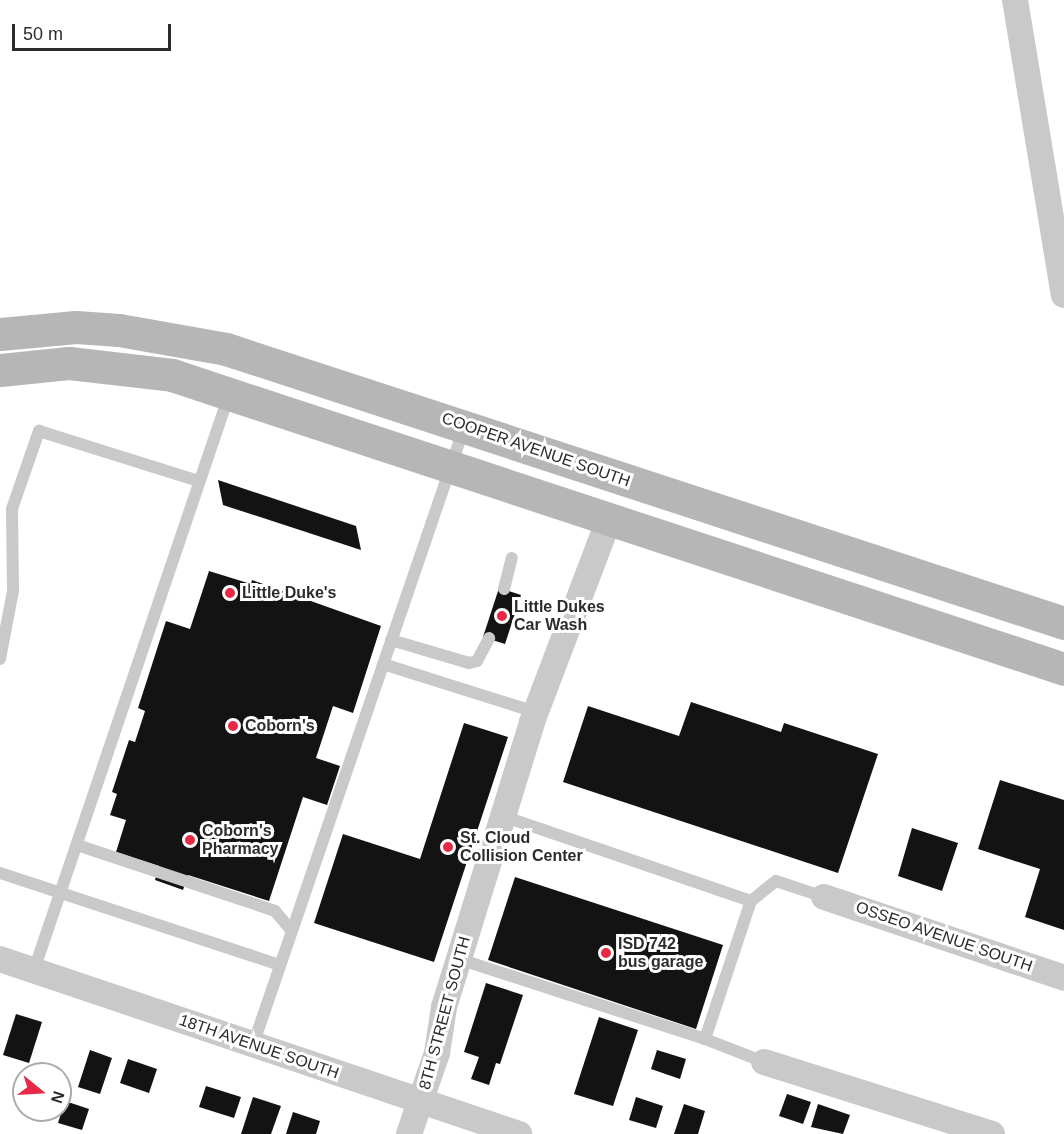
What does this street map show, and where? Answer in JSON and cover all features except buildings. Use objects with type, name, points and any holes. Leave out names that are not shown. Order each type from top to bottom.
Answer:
[{"type":"main road","name":"COOPER AVENUE SOUTH","points":[[0,334],[76,327],[186,340],[226,349],[1064,623]]},
{"type":"main road","points":[[0,370],[40,364],[109,365],[172,375],[451,464],[1064,669]]},
{"type":"street","points":[[1015,0],[1064,295]]},
{"type":"street","name":"8TH STREET SOUTH","points":[[409,1134],[437,1053],[444,1007],[535,712],[610,517]]},
{"type":"street","name":"OSSEO AVENUE SOUTH","points":[[824,897],[1064,978]]},
{"type":"street","name":"18TH AVENUE SOUTH","points":[[0,959],[519,1134]]},
{"type":"street","points":[[764,1062],[992,1134]]},
{"type":"lane","points":[[34,970],[230,393]]},
{"type":"lane","points":[[253,1045],[465,426]]},
{"type":"lane","points":[[0,659],[12,591],[12,509],[39,431],[199,481]]},
{"type":"lane","points":[[504,590],[513,558]]},
{"type":"lane","points":[[392,640],[469,663],[477,661],[489,638]]},
{"type":"lane","points":[[383,664],[535,712]]},
{"type":"lane","points":[[503,816],[752,901]]},
{"type":"lane","points":[[77,845],[275,911],[291,930]]},
{"type":"lane","points":[[0,873],[279,965]]},
{"type":"lane","points":[[705,1040],[752,901],[776,881],[824,897]]},
{"type":"lane","points":[[459,959],[705,1040],[764,1062]]},
{"type":"place","name":"Little Duke's","points":[[230,593]]},
{"type":"place","name":"Little Dukes Car Wash","points":[[502,616]]},
{"type":"place","name":"Coborn's","points":[[233,726]]},
{"type":"place","name":"Coborn's Pharmacy","points":[[190,840]]},
{"type":"place","name":"St. Cloud Collision Center","points":[[448,847]]},
{"type":"place","name":"ISD 742 bus garage","points":[[606,953]]}]
